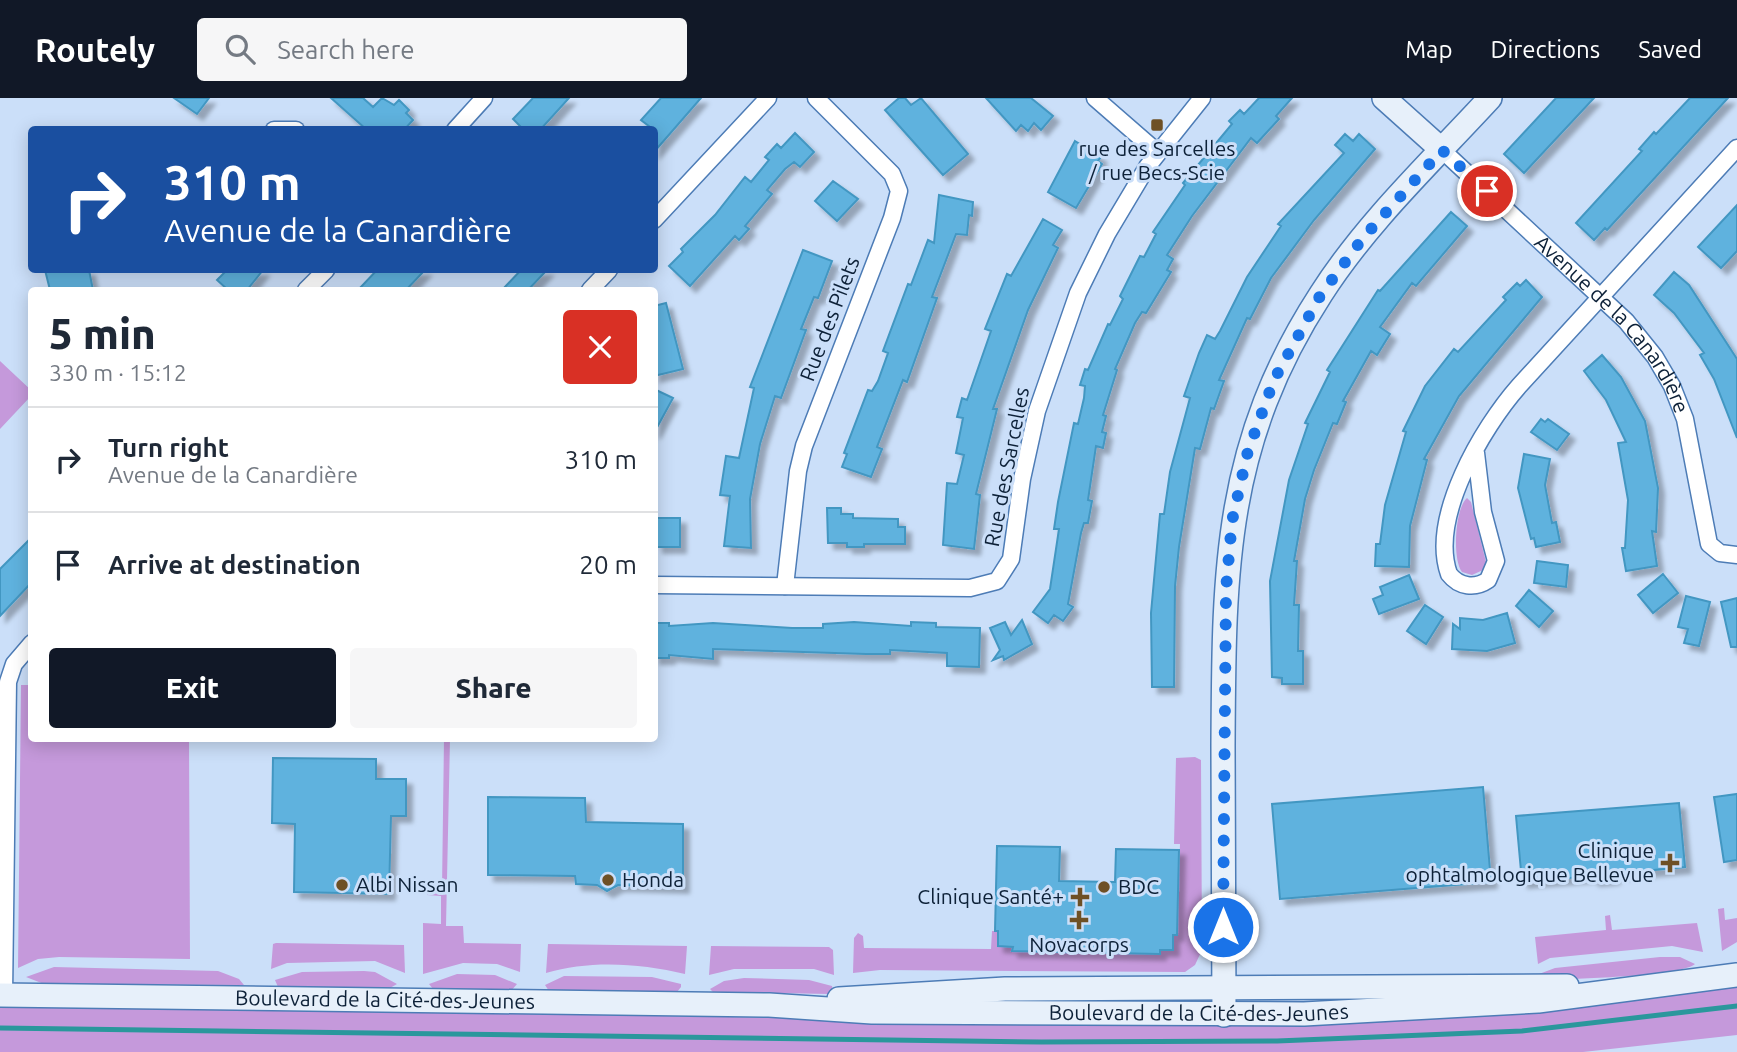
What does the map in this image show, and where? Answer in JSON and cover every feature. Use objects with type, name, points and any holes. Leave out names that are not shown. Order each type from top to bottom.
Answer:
[{"type":"street","points":[[459,126],[485,98]]},
{"type":"street","points":[[658,216],[768,98]]},
{"type":"street","name":"Rue des Pilets","points":[[785,586],[798,471],[804,446],[892,218],[899,191],[887,169],[816,98]]},
{"type":"street","points":[[1095,98],[1157,152]]},
{"type":"street","name":"Rue des Sarcelles","points":[[658,585],[970,588],[991,584],[1004,573],[1011,559],[1031,433],[1059,341],[1097,253],[1157,152],[1202,98]]},
{"type":"street","name":"Avenue de la Canardière","points":[[1384,98],[1600,297],[1646,343],[1672,386],[1690,440],[1706,538],[1716,551],[1737,555]]},
{"type":"street","points":[[1224,1015],[1225,610],[1232,521],[1243,470],[1274,380],[1320,296],[1363,238],[1490,98]]},
{"type":"street","points":[[1476,453],[1483,512],[1496,561],[1488,580],[1475,586],[1454,580],[1446,557],[1454,495],[1476,453],[1508,398],[1737,148]]},
{"type":"street","points":[[309,287],[323,273]]},
{"type":"street","points":[[593,287],[606,273]]},
{"type":"street","points":[[2,995],[8,682],[14,664],[28,647]]},
{"type":"street","name":"Boulevard de la Cité-des-Jeunes","points":[[2,995],[769,1005],[872,1013],[1224,1015],[1459,1007],[1538,1001],[1737,975]]},
{"type":"street","name":"Boulevard de la Cité-des-Jeunes","points":[[769,1005],[1005,989],[1224,990],[1440,985],[1626,988]]},
{"type":"shaded area","points":[[0,361],[28,387],[28,399],[0,429]]},
{"type":"shaded area","points":[[1467,498],[1471,502],[1486,562],[1483,570],[1472,575],[1462,572],[1456,546],[1460,512]]},
{"type":"shaded area","points":[[21,685],[28,685],[28,742],[189,742],[190,959],[59,957],[38,959],[18,968]]},
{"type":"shaded area","points":[[444,742],[450,742],[446,926],[463,926],[464,943],[521,944],[520,972],[497,964],[463,963],[423,974],[423,923],[441,924],[441,896],[427,895],[428,888],[442,889]]},
{"type":"shaded area","points":[[1195,757],[1201,760],[1202,950],[1195,965],[1185,972],[880,970],[853,973],[854,938],[858,933],[863,936],[864,948],[991,949],[992,931],[998,931],[998,946],[1013,947],[1013,950],[1173,950],[1173,935],[1177,935],[1180,844],[1174,844],[1176,758]]},
{"type":"shaded area","points":[[1724,908],[1725,920],[1737,918],[1737,942],[1722,951],[1718,909]]},
{"type":"shaded area","points":[[1610,915],[1612,930],[1697,923],[1703,952],[1672,946],[1550,958],[1538,964],[1535,937],[1606,930],[1605,916]]},
{"type":"shaded area","points":[[273,944],[404,945],[405,973],[375,961],[287,963],[271,969]]},
{"type":"shaded area","points":[[548,944],[687,946],[685,974],[615,964],[580,966],[546,973]]},
{"type":"shaded area","points":[[711,946],[829,947],[833,950],[834,975],[814,969],[734,969],[709,975]]},
{"type":"shaded area","points":[[1680,957],[1695,964],[1669,972],[1623,976],[1544,979],[1539,974],[1555,968]]},
{"type":"shaded area","points":[[54,967],[218,971],[239,979],[244,985],[44,984],[26,977]]},
{"type":"shaded area","points":[[302,972],[375,972],[397,984],[390,988],[278,987],[275,980]]},
{"type":"shaded area","points":[[457,974],[495,975],[517,984],[511,991],[433,989],[429,984]]},
{"type":"shaded area","points":[[564,976],[652,977],[681,984],[681,987],[677,992],[549,991],[545,985]]},
{"type":"shaded area","points":[[744,978],[809,980],[832,986],[833,991],[829,994],[713,992],[710,989],[724,981]]},
{"type":"shaded area","points":[[1737,987],[1737,1035],[1583,1052],[0,1052],[0,1006],[861,1019],[1524,1009]]},
{"type":"building","points":[[174,98],[209,98],[197,114]]},
{"type":"building","points":[[331,98],[363,98],[373,107],[382,98],[394,105],[399,100],[409,110],[406,113],[413,120],[408,126],[362,126]]},
{"type":"building","points":[[533,98],[569,98],[544,126],[520,126],[513,119]]},
{"type":"building","points":[[661,98],[701,98],[658,147],[658,126],[649,126],[641,120]]},
{"type":"building","points":[[899,98],[905,98],[911,105],[921,98],[968,154],[943,175],[885,110]]},
{"type":"building","points":[[986,98],[1031,98],[1053,116],[1041,130],[1034,123],[1028,131],[1021,125],[1016,131]]},
{"type":"building","points":[[1259,98],[1292,98],[1276,116],[1279,119],[1257,143],[1251,138],[1192,216],[1167,255],[1173,259],[1167,270],[1171,272],[1146,313],[1142,312],[1135,323],[1115,369],[1117,370],[1103,415],[1106,416],[1102,432],[1106,433],[1103,448],[1096,446],[1088,500],[1092,501],[1088,523],[1084,523],[1081,533],[1068,604],[1073,607],[1063,621],[1054,615],[1048,623],[1033,612],[1050,589],[1059,529],[1054,529],[1058,502],[1074,423],[1078,424],[1084,398],[1085,386],[1080,385],[1085,369],[1088,370],[1108,324],[1110,325],[1123,299],[1120,296],[1140,256],[1144,257],[1156,234],[1153,232],[1185,185],[1183,183],[1232,124],[1229,121],[1240,110],[1244,114]]},
{"type":"building","points":[[1556,98],[1594,98],[1524,173],[1504,154]]},
{"type":"building","points":[[1690,98],[1728,98],[1607,230],[1605,228],[1594,240],[1576,223],[1642,151],[1639,149],[1654,132],[1656,134]]},
{"type":"building","points":[[795,133],[814,152],[800,167],[794,162],[785,169],[767,190],[772,194],[745,226],[749,229],[739,240],[735,236],[690,286],[669,266],[745,177],[751,182],[769,160],[765,157],[777,144],[781,148]]},
{"type":"building","points":[[1345,134],[1353,141],[1359,134],[1375,149],[1314,220],[1271,278],[1250,319],[1247,318],[1219,380],[1224,381],[1214,409],[1211,408],[1200,449],[1195,448],[1175,586],[1174,687],[1152,687],[1151,613],[1160,514],[1164,514],[1170,472],[1190,398],[1184,396],[1199,353],[1207,335],[1215,339],[1220,331],[1247,277],[1281,226],[1278,224],[1344,153],[1335,145]]},
{"type":"building","points":[[1075,141],[1101,157],[1098,161],[1102,164],[1076,208],[1048,192]]},
{"type":"building","points":[[833,181],[858,199],[837,221],[815,201]]},
{"type":"building","points":[[939,195],[973,202],[972,216],[969,215],[967,235],[956,234],[932,297],[937,298],[907,382],[903,380],[877,447],[882,449],[871,477],[842,467],[847,454],[844,453],[868,390],[872,391],[878,381],[888,353],[883,351],[908,284],[911,285],[928,240],[934,243]]},
{"type":"building","points":[[1737,205],[1737,251],[1721,268],[1698,247]]},
{"type":"building","points":[[1451,212],[1467,226],[1416,286],[1412,283],[1380,327],[1390,334],[1377,355],[1371,351],[1343,401],[1346,402],[1337,424],[1333,423],[1314,470],[1305,499],[1294,561],[1297,561],[1294,605],[1299,605],[1298,651],[1303,651],[1303,684],[1282,684],[1282,678],[1272,677],[1270,581],[1289,480],[1308,424],[1305,423],[1330,372],[1327,370],[1378,290],[1380,291]]},
{"type":"building","points":[[1043,219],[1062,230],[1053,245],[1058,248],[1028,310],[993,409],[997,409],[976,494],[980,495],[974,549],[943,545],[947,483],[957,484],[964,455],[956,453],[963,418],[957,417],[962,398],[967,400],[991,331],[985,329],[1007,274],[1011,276]]},
{"type":"building","points":[[803,250],[832,261],[818,298],[814,297],[801,329],[806,330],[781,398],[775,396],[760,444],[750,499],[751,548],[724,546],[730,496],[720,495],[726,456],[739,458],[754,388],[750,387]]},
{"type":"building","points":[[1674,272],[1689,285],[1737,359],[1737,438],[1714,379],[1700,355],[1704,353],[1674,313],[1654,295]]},
{"type":"building","points":[[46,273],[90,273],[92,287],[49,287]]},
{"type":"building","points":[[224,273],[261,273],[249,287],[225,287],[217,280]]},
{"type":"building","points":[[374,273],[422,273],[409,287],[361,287]]},
{"type":"building","points":[[518,273],[544,273],[531,287],[505,287]]},
{"type":"building","points":[[1526,280],[1542,297],[1459,396],[1424,459],[1427,460],[1410,526],[1409,567],[1375,566],[1376,544],[1380,544],[1385,505],[1406,432],[1403,431],[1425,386],[1454,349],[1458,352],[1506,300],[1503,297],[1517,283],[1520,286]]},
{"type":"building","points":[[666,303],[683,369],[658,375],[658,305]]},
{"type":"building","points":[[1602,355],[1621,377],[1645,421],[1658,488],[1656,532],[1652,531],[1657,566],[1626,571],[1622,548],[1625,548],[1628,500],[1618,443],[1626,442],[1606,400],[1584,371]]},
{"type":"building","points":[[658,391],[673,398],[658,426]]},
{"type":"building","points":[[1541,419],[1545,422],[1548,419],[1569,434],[1557,450],[1531,432]]},
{"type":"building","points":[[1524,454],[1550,459],[1545,485],[1552,523],[1556,522],[1560,542],[1536,547],[1534,538],[1531,539],[1518,488]]},
{"type":"building","points":[[827,508],[841,508],[841,514],[853,514],[853,518],[898,519],[898,527],[905,527],[905,544],[864,544],[864,547],[847,547],[847,543],[828,543]]},
{"type":"building","points":[[658,518],[680,518],[680,547],[658,547]]},
{"type":"building","points":[[28,541],[28,586],[0,616],[0,569]]},
{"type":"building","points":[[1537,561],[1568,565],[1566,587],[1534,583]]},
{"type":"building","points":[[1663,574],[1678,593],[1653,613],[1638,595]]},
{"type":"building","points":[[1409,575],[1419,599],[1379,614],[1373,599],[1383,595],[1380,587]]},
{"type":"building","points":[[1529,590],[1553,611],[1539,627],[1516,606]]},
{"type":"building","points":[[1686,596],[1710,602],[1699,646],[1684,643],[1688,629],[1678,627]]},
{"type":"building","points":[[1737,598],[1737,647],[1731,647],[1721,602]]},
{"type":"building","points":[[1425,605],[1443,617],[1426,644],[1407,631]]},
{"type":"building","points":[[1507,613],[1515,643],[1487,651],[1452,649],[1453,624],[1460,629],[1460,618],[1483,620]]},
{"type":"building","points":[[1022,620],[1032,644],[1004,660],[1003,656],[993,660],[1000,650],[990,628],[1005,622],[1011,635]]},
{"type":"building","points":[[854,622],[911,626],[911,622],[936,623],[936,627],[980,628],[979,667],[947,666],[947,653],[890,650],[890,654],[866,654],[713,649],[713,659],[669,655],[669,658],[658,658],[658,623],[669,623],[669,626],[713,623],[792,628],[823,628],[823,624]]},
{"type":"building","points":[[273,758],[376,759],[376,779],[406,779],[406,816],[391,816],[389,894],[294,892],[295,824],[272,823]]},
{"type":"building","points":[[1483,787],[1491,882],[1280,899],[1272,804]]},
{"type":"building","points":[[1737,794],[1737,860],[1724,862],[1714,797]]},
{"type":"building","points":[[488,797],[585,798],[586,822],[683,824],[683,887],[618,885],[607,891],[597,885],[576,884],[575,876],[488,875]]},
{"type":"building","points":[[1679,803],[1685,867],[1613,874],[1614,878],[1605,879],[1593,880],[1593,876],[1522,882],[1516,816]]},
{"type":"building","points":[[997,846],[1060,847],[1059,881],[1115,882],[1116,849],[1179,850],[1177,935],[1173,935],[1173,950],[1160,950],[1160,954],[1012,951],[1013,947],[998,946],[998,931],[995,931]]},
{"type":"waterway","points":[[0,1028],[1041,1042],[1277,1041],[1522,1031],[1737,1006]]},
{"type":"place","name":"rue des Sarcelles / rue Becs-Scie","points":[[1157,125]]},
{"type":"place","name":"Clinique ophtalmologique Bellevue","points":[[1670,863]]},
{"type":"place","name":"Honda","points":[[608,880]]},
{"type":"place","name":"Albi Nissan","points":[[342,885]]},
{"type":"place","name":"BDC","points":[[1104,887]]},
{"type":"place","name":"Clinique Santé+","points":[[1080,897]]},
{"type":"place","name":"Novacorps","points":[[1079,920]]},
{"type":"route","points":[[1223,927],[1226,589],[1235,503],[1254,433],[1282,363],[1331,279],[1363,238],[1442,150],[1487,191]]}]
